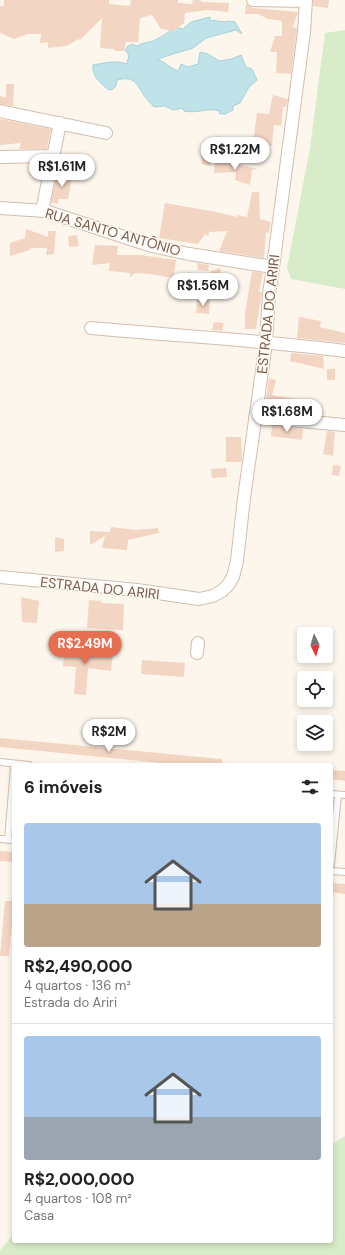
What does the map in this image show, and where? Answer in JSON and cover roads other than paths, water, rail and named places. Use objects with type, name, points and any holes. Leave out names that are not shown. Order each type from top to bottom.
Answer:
[{"type":"street","points":[[253,0],[306,0]]},
{"type":"street","name":"ESTRADA DO ARIRI","points":[[0,578],[137,590],[193,599],[205,598],[222,591],[233,577],[237,561],[266,343],[272,267],[304,32],[306,0]]},
{"type":"street","points":[[0,112],[106,132]]},
{"type":"street","points":[[42,211],[60,123]]},
{"type":"street","points":[[0,157],[53,156]]},
{"type":"street","name":"RUA SANTO ANTÔNIO","points":[[0,208],[42,211],[152,246],[189,254],[272,267]]},
{"type":"street","points":[[91,328],[297,345],[345,351]]},
{"type":"street","points":[[255,417],[345,425]]},
{"type":"lane","points":[[0,762],[12,765]]},
{"type":"lane","points":[[333,851],[342,795]]},
{"type":"lane","points":[[0,839],[11,840],[12,815]]},
{"type":"lane","points":[[333,871],[345,872]]},
{"type":"water","points":[[210,17],[210,20],[235,22],[242,34],[236,30],[206,38],[193,48],[157,59],[178,71],[181,64],[188,67],[198,64],[200,52],[208,54],[219,61],[232,59],[241,55],[246,67],[252,69],[257,80],[249,87],[240,103],[233,106],[233,110],[225,114],[220,114],[219,111],[215,110],[189,112],[184,111],[183,108],[173,110],[165,106],[154,107],[133,81],[127,79],[117,80],[116,86],[109,90],[95,76],[93,65],[114,62],[127,64],[129,55],[125,50],[132,44],[137,46],[153,41],[175,27],[183,29],[191,22]]}]
